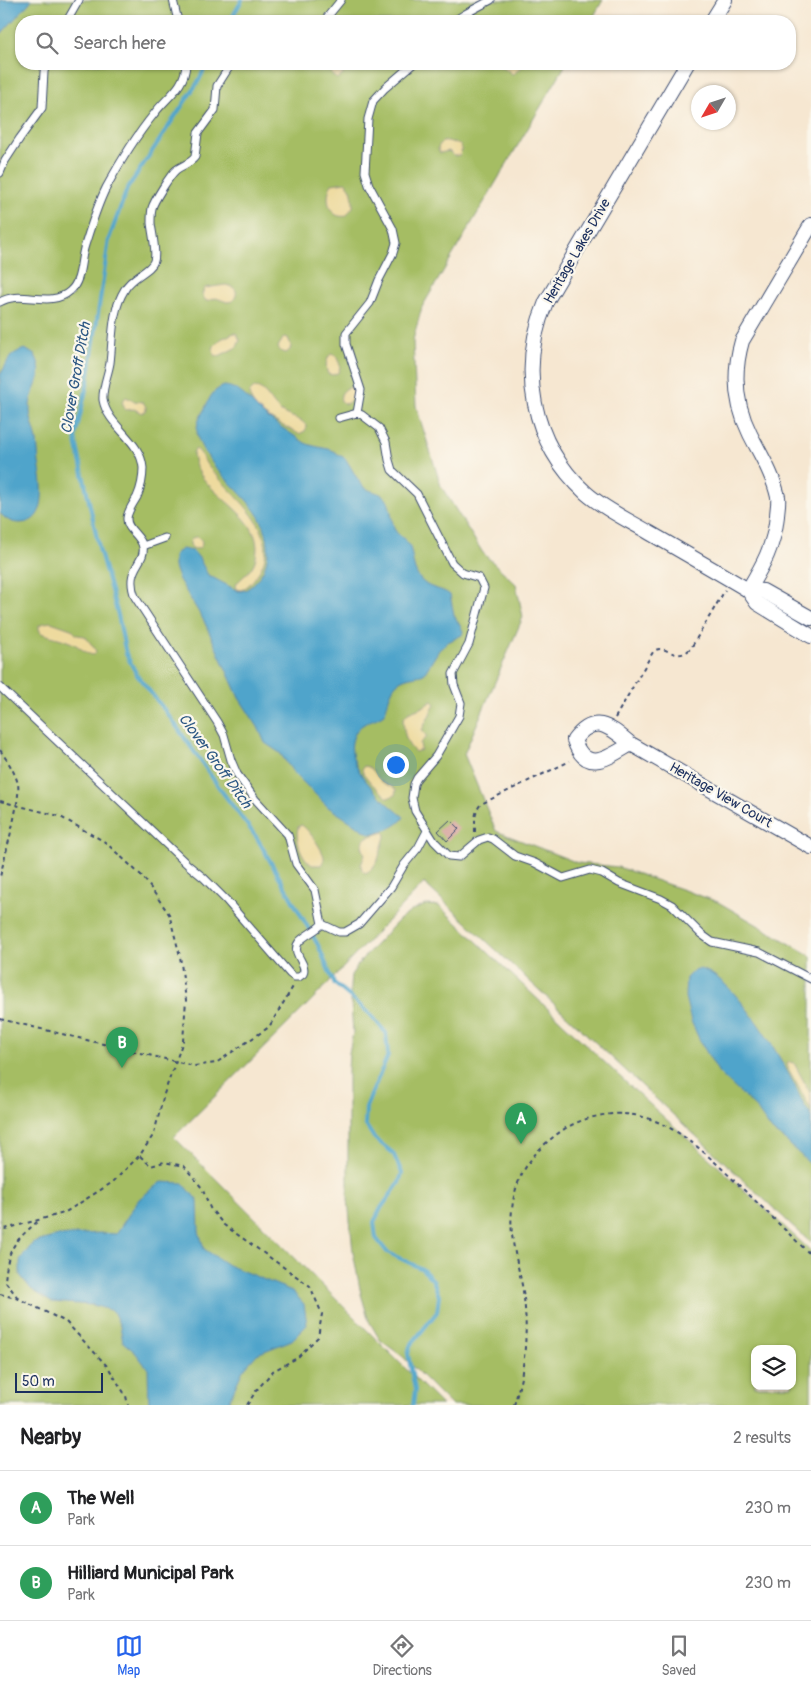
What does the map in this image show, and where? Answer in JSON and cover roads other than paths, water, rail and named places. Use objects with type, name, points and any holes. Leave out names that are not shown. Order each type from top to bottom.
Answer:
[{"type":"street","points":[[716,15],[725,0]]},
{"type":"street","name":"Heritage Lakes Drive","points":[[683,70],[546,302],[532,345],[531,375],[535,406],[545,436],[563,468],[572,480],[598,503],[748,590],[763,591],[811,618]]},
{"type":"street","points":[[748,590],[767,557],[772,542],[776,528],[778,498],[770,472],[743,418],[737,392],[738,356],[742,341],[811,225]]},
{"type":"street","name":"Heritage Lakes Drive","points":[[748,590],[756,603],[811,636]]},
{"type":"street","name":"Heritage View Court","points":[[632,744],[604,759],[596,761],[583,758],[574,740],[589,726],[596,724],[610,726],[632,744],[811,847]]},
{"type":"lane","points":[[70,15],[79,0]]},
{"type":"lane","points":[[173,0],[177,15]]},
{"type":"lane","points":[[329,15],[341,0]]},
{"type":"lane","points":[[463,15],[491,0]]},
{"type":"lane","points":[[0,173],[5,161],[42,108],[44,70]]},
{"type":"lane","points":[[0,302],[11,297],[57,298],[66,295],[78,282],[85,247],[97,208],[106,188],[155,112],[181,83],[184,70]]},
{"type":"lane","points":[[228,70],[217,86],[215,110],[198,133],[195,157],[176,169],[153,204],[151,218],[155,254],[154,262],[152,266],[130,281],[124,290],[115,313],[110,362],[103,397],[104,404],[111,418],[138,451],[142,462],[140,488],[128,513],[127,521],[128,526],[143,546],[142,556],[132,575],[132,588],[135,596],[217,722],[224,735],[237,774],[255,799],[288,835],[296,864],[315,890],[320,926]]},
{"type":"lane","points":[[357,413],[361,390],[346,344],[346,333],[370,303],[396,243],[393,229],[369,185],[365,172],[368,119],[373,101],[406,70]]},
{"type":"lane","points":[[339,418],[357,413],[368,419],[382,432],[392,470],[417,494],[455,566],[466,575],[479,578],[484,588],[469,644],[453,674],[454,685],[461,703],[459,716],[436,756],[421,772],[414,784],[413,805],[427,831],[441,849],[449,856],[459,857],[479,840],[488,837],[515,856],[535,863],[563,878],[590,870],[602,873],[619,883],[672,905],[700,934],[712,942],[759,952],[811,980]]},
{"type":"lane","points":[[143,546],[166,538]]},
{"type":"lane","points":[[0,688],[188,865],[211,884],[294,977],[299,977],[305,970],[296,951],[297,945],[304,937],[320,926]]},
{"type":"lane","points":[[320,926],[346,932],[359,924],[390,887],[418,848],[427,831]]},
{"type":"water","points":[[0,0],[32,0],[18,15],[15,15],[15,19],[0,35]]},
{"type":"water","points":[[25,349],[35,355],[40,370],[30,402],[30,410],[37,439],[42,480],[42,500],[36,516],[30,521],[20,523],[8,520],[0,513],[0,375],[11,356]]},
{"type":"water","points":[[224,386],[231,387],[243,394],[268,418],[305,443],[334,451],[345,458],[364,487],[385,497],[390,507],[395,530],[410,547],[419,578],[426,585],[450,595],[454,615],[463,631],[462,635],[448,642],[439,650],[424,674],[406,678],[396,684],[391,691],[384,714],[361,726],[352,741],[352,753],[356,766],[364,778],[374,790],[404,817],[398,824],[384,830],[370,834],[328,807],[293,772],[280,753],[265,743],[258,727],[239,698],[204,621],[178,578],[174,567],[176,553],[182,549],[193,551],[208,575],[241,591],[247,589],[255,582],[263,571],[266,562],[268,552],[267,537],[262,523],[246,499],[202,449],[198,437],[198,421],[210,398],[216,390]]},
{"type":"water","points":[[698,969],[712,974],[727,986],[742,1003],[772,1045],[811,1116],[811,1165],[785,1140],[772,1131],[755,1107],[719,1073],[701,1043],[691,1021],[685,997],[686,978],[694,970]]},
{"type":"water","points":[[161,1182],[183,1183],[198,1201],[199,1231],[204,1249],[228,1265],[292,1291],[304,1304],[307,1325],[292,1340],[257,1354],[243,1370],[227,1405],[149,1405],[148,1369],[135,1352],[123,1342],[120,1326],[113,1311],[93,1305],[51,1302],[31,1289],[20,1275],[20,1260],[33,1243],[57,1236],[99,1233],[116,1234],[139,1199]]},
{"type":"waterway","name":"Clover Groff Ditch","points":[[233,15],[242,0]]},
{"type":"waterway","name":"Clover Groff Ditch","points":[[204,70],[127,189],[109,239],[88,381],[75,437],[100,552],[118,615],[126,654],[137,675],[170,717],[257,838],[318,945],[334,983],[370,1014],[386,1033],[388,1055],[366,1107],[365,1124],[374,1138],[393,1153],[402,1173],[399,1183],[381,1208],[374,1222],[376,1238],[387,1252],[422,1269],[433,1280],[439,1296],[437,1312],[410,1346],[408,1354],[415,1390],[413,1405]]},
{"type":"place","name":"Hilliard Municipal Park","points":[[122,1068]]},
{"type":"place","name":"The Well","points":[[521,1144]]}]
